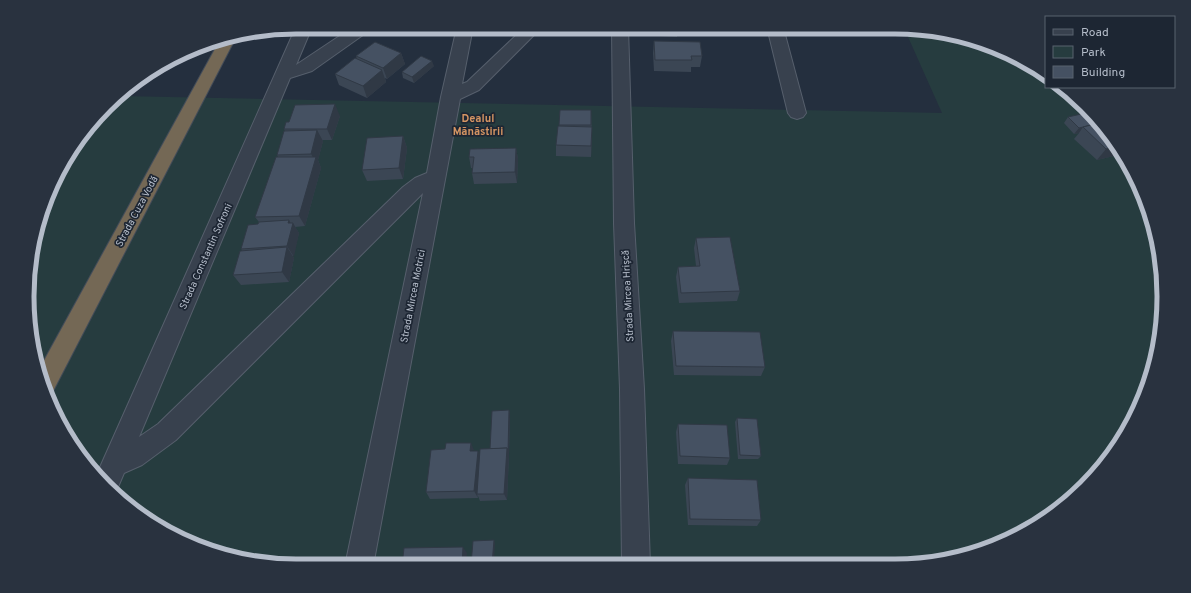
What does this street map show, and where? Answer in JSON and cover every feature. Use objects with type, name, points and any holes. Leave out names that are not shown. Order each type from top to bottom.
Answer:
[{"type":"highway","name":"Strada Cuza Vodă","points":[[47,379],[226,44]]},
{"type":"street","name":"Strada Constantin Sofroni","points":[[108,479],[301,34]]},
{"type":"street","points":[[285,74],[306,67],[354,34]]},
{"type":"street","name":"Strada Mircea Motrici","points":[[360,559],[464,34]]},
{"type":"street","points":[[450,97],[473,86],[527,34]]},
{"type":"street","name":"Strada Mircea Hrișcă","points":[[620,34],[624,223],[632,389],[636,559]]},
{"type":"street","points":[[777,34],[797,114]]},
{"type":"street","points":[[113,465],[133,456],[167,432],[410,192],[422,183],[435,177]]},
{"type":"green space","points":[[907,35],[946,39],[995,54],[1026,69],[1045,82],[1045,88],[1054,88],[1068,99],[1092,123],[1103,137],[1122,165],[1130,180],[1143,212],[1152,245],[1155,262],[1157,296],[1155,331],[1143,381],[1122,428],[1103,456],[1092,470],[1068,494],[1040,515],[1011,532],[962,550],[929,557],[894,559],[296,559],[262,557],[245,554],[212,545],[180,532],[151,515],[123,494],[99,470],[69,428],[54,397],[43,364],[36,331],[34,296],[36,262],[48,212],[61,180],[78,151],[99,123],[127,96],[942,113]]},
{"type":"building","points":[[654,41],[700,42],[702,56],[691,56],[692,60],[655,60]]},
{"type":"building","points":[[375,42],[401,53],[383,68],[356,56]]},
{"type":"building","points":[[421,56],[432,61],[412,77],[402,72]]},
{"type":"building","points":[[355,58],[382,70],[363,86],[335,74]]},
{"type":"building","points":[[335,104],[327,129],[284,129],[286,122],[289,122],[295,105]]},
{"type":"building","points":[[560,110],[591,110],[591,125],[559,125]]},
{"type":"building","points":[[1083,114],[1093,124],[1079,128],[1068,117]]},
{"type":"building","points":[[1093,124],[1111,148],[1106,149],[1083,127]]},
{"type":"building","points":[[558,126],[592,127],[591,146],[556,145]]},
{"type":"building","points":[[317,130],[311,154],[277,155],[284,131]]},
{"type":"building","points":[[403,136],[399,168],[362,170],[367,138]]},
{"type":"building","points":[[516,148],[515,172],[472,173],[474,157],[469,157],[470,149]]},
{"type":"building","points":[[276,157],[316,157],[299,216],[255,217]]},
{"type":"building","points":[[289,220],[288,223],[293,223],[287,246],[241,249],[248,225],[258,224],[259,222]]},
{"type":"building","points":[[730,237],[740,291],[681,293],[678,267],[700,266],[696,238]]},
{"type":"building","points":[[287,247],[282,272],[233,275],[240,251]]},
{"type":"building","points":[[673,331],[760,332],[765,367],[676,366]]},
{"type":"building","points":[[509,410],[508,452],[507,448],[490,449],[492,411]]},
{"type":"building","points":[[737,418],[757,419],[761,456],[740,455]]},
{"type":"building","points":[[678,424],[727,425],[730,458],[680,456]]},
{"type":"building","points":[[446,443],[471,443],[470,451],[478,451],[474,491],[426,492],[431,450],[445,449]]},
{"type":"building","points":[[507,448],[504,494],[477,494],[480,449]]},
{"type":"building","points":[[688,478],[757,480],[761,520],[690,519]]},
{"type":"building","points":[[494,540],[492,559],[472,559],[473,541]]},
{"type":"building","points":[[463,547],[462,559],[403,559],[404,548]]},
{"type":"district","name":"Dealul Mănăstirii","points":[[478,124]]}]
